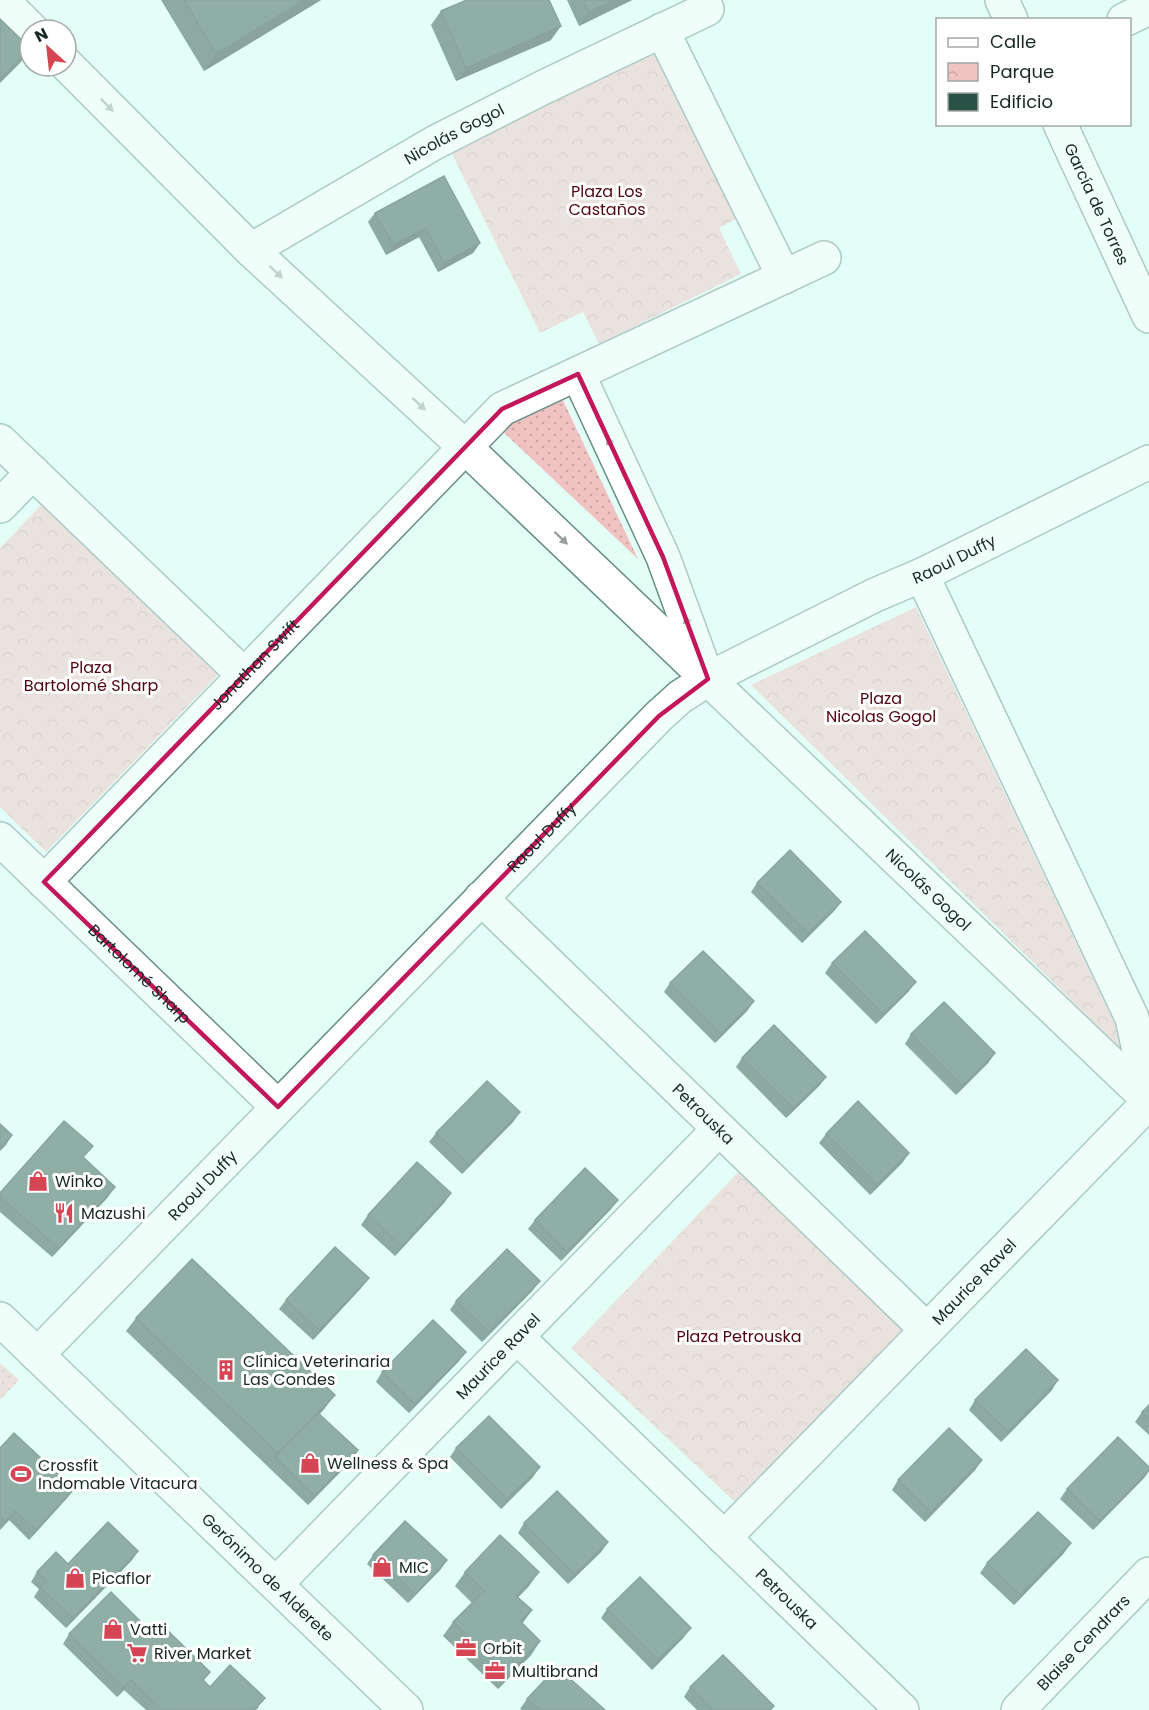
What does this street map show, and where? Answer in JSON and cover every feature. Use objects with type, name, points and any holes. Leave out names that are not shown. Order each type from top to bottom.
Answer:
[{"type":"street","points":[[2,0],[20,18]]},
{"type":"street","points":[[1002,0],[1010,18]]},
{"type":"street","points":[[1128,18],[1149,8]]},
{"type":"street","name":"Nicolás Gogol","points":[[251,250],[434,142],[707,9]]},
{"type":"street","points":[[662,30],[784,277]]},
{"type":"street","name":"Nicolás Gogol","points":[[78,76],[251,250],[465,447],[1149,1100]]},
{"type":"street","name":"García de Torres","points":[[1061,126],[1149,316]]},
{"type":"street","points":[[465,447],[502,410],[824,258]]},
{"type":"street","name":"Nicolás Gogol","points":[[578,374],[663,557],[708,679]]},
{"type":"street","points":[[0,441],[244,675]]},
{"type":"street","name":"Jonathan Swift","points":[[44,882],[465,447]]},
{"type":"street","name":"Raoul Duffy","points":[[37,1354],[680,697],[708,679],[875,595],[922,575],[1149,462]]},
{"type":"street","points":[[0,506],[33,472]]},
{"type":"street","points":[[922,575],[1132,1018],[1149,1100]]},
{"type":"street","name":"Bartolomé Sharp","points":[[0,839],[278,1107]]},
{"type":"street","name":"Petrouska","points":[[481,898],[927,1330]]},
{"type":"street","name":"Maurice Ravel","points":[[724,1538],[1149,1100]]},
{"type":"street","name":"Maurice Ravel","points":[[276,1584],[719,1129]]},
{"type":"street","name":"Gerónimo de Alderete","points":[[0,1319],[406,1710]]},
{"type":"street","name":"Petrouska","points":[[517,1337],[902,1710]]},
{"type":"street","name":"Blaise Cendrars","points":[[1018,1710],[1149,1574]]},
{"type":"highlighted area","points":[[578,374],[663,557],[708,679],[659,716],[278,1107],[44,882],[502,409]]},
{"type":"green space","name":"Plaza Los Castaños","points":[[660,46],[743,215],[719,228],[741,274],[599,344],[583,312],[540,333],[450,150]]},
{"type":"green space","points":[[561,396],[638,559],[497,426]]},
{"type":"green space","name":"Plaza Bartolomé Sharp","points":[[42,504],[219,674],[46,852],[0,807],[0,548]]},
{"type":"green space","name":"Plaza Nicolas Gogol","points":[[916,607],[1132,1060],[751,685]]},
{"type":"green space","name":"Plaza Petrouska","points":[[741,1169],[906,1325],[737,1504],[571,1348]]},
{"type":"green space","points":[[0,1363],[19,1380],[0,1400]]},
{"type":"building","points":[[184,0],[304,0],[216,54]]},
{"type":"building","points":[[467,0],[549,0],[561,26],[466,68],[441,11]]},
{"type":"building","points":[[583,0],[614,0],[589,12]]},
{"type":"building","points":[[0,19],[18,36],[18,60],[0,79]]},
{"type":"building","points":[[444,176],[480,243],[444,263],[426,228],[393,245],[375,213]]},
{"type":"building","points":[[790,850],[841,902],[808,933],[757,883]]},
{"type":"building","points":[[865,931],[916,982],[883,1014],[832,963]]},
{"type":"building","points":[[703,951],[754,1001],[721,1034],[670,983]]},
{"type":"building","points":[[944,1002],[995,1053],[962,1086],[911,1034]]},
{"type":"building","points":[[774,1025],[826,1077],[793,1108],[742,1058]]},
{"type":"building","points":[[487,1081],[520,1112],[469,1164],[436,1133]]},
{"type":"building","points":[[858,1101],[909,1153],[877,1185],[826,1134]]},
{"type":"building","points":[[64,1121],[93,1146],[83,1157],[115,1187],[59,1248],[0,1197],[0,1193]]},
{"type":"building","points":[[0,1124],[12,1135],[0,1148]]},
{"type":"building","points":[[417,1162],[451,1193],[402,1246],[368,1215]]},
{"type":"building","points":[[585,1168],[618,1200],[567,1252],[535,1220]]},
{"type":"building","points":[[335,1247],[369,1278],[319,1330],[286,1300]]},
{"type":"building","points":[[507,1249],[540,1281],[489,1332],[456,1301]]},
{"type":"building","name":"Clínica Veterinaria Las Condes","points":[[192,1259],[335,1395],[278,1453],[136,1318]]},
{"type":"building","points":[[433,1320],[466,1352],[415,1404],[382,1372]]},
{"type":"building","points":[[1026,1349],[1058,1380],[1008,1432],[975,1400]]},
{"type":"building","points":[[1149,1405],[1149,1419],[1142,1412]]},
{"type":"building","name":"Wellness & Spa","points":[[318,1413],[358,1450],[315,1496],[275,1457]]},
{"type":"building","points":[[489,1416],[540,1467],[507,1499],[456,1448]]},
{"type":"building","points":[[949,1428],[982,1460],[931,1512],[898,1480]]},
{"type":"building","name":"Crossfit Indomable Vitacura","points":[[14,1433],[74,1489],[36,1530],[15,1511],[6,1521],[0,1516],[0,1448]]},
{"type":"building","points":[[1118,1437],[1149,1467],[1149,1470],[1100,1521],[1067,1489]]},
{"type":"building","points":[[557,1491],[608,1542],[575,1574],[524,1523]]},
{"type":"building","points":[[1038,1512],[1071,1543],[1020,1595],[987,1563]]},
{"type":"building","points":[[405,1521],[447,1560],[415,1594],[373,1555]]},
{"type":"building","name":"Picaflor","points":[[108,1522],[138,1551],[73,1618],[40,1587],[47,1581],[37,1572],[56,1552],[68,1564]]},
{"type":"building","points":[[500,1535],[539,1572],[516,1596],[532,1610],[520,1621],[540,1641],[508,1675],[453,1622],[484,1591],[465,1572]]},
{"type":"building","points":[[640,1577],[691,1628],[658,1660],[607,1609]]},
{"type":"building","points":[[111,1592],[150,1631],[159,1622],[210,1672],[203,1680],[210,1687],[230,1665],[265,1698],[254,1710],[162,1710],[131,1680],[123,1687],[69,1634]]},
{"type":"building","points":[[723,1655],[774,1706],[770,1710],[713,1710],[690,1687]]},
{"type":"building","points":[[557,1667],[605,1710],[539,1710],[527,1699]]},
{"type":"place","name":"Winko","points":[[38,1181]]},
{"type":"place","name":"Mazushi","points":[[64,1213]]},
{"type":"place","name":"Clínica Veterinaria Las Condes","points":[[226,1370]]},
{"type":"place","name":"Wellness & Spa","points":[[310,1463]]},
{"type":"place","name":"Crossfit Indomable Vitacura","points":[[21,1474]]},
{"type":"place","name":"MIC","points":[[382,1567]]},
{"type":"place","name":"Picaflor","points":[[75,1578]]},
{"type":"place","name":"Vatti","points":[[113,1629]]},
{"type":"place","name":"Orbit","points":[[466,1648]]},
{"type":"place","name":"River Market","points":[[137,1653]]},
{"type":"place","name":"Multibrand","points":[[495,1671]]}]
